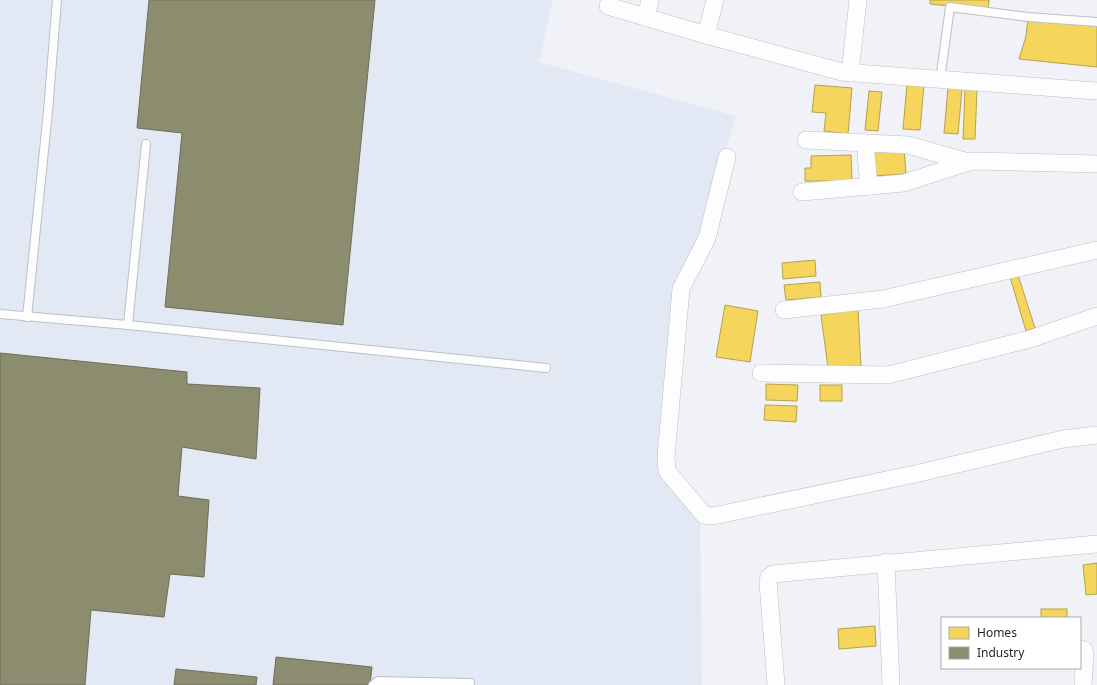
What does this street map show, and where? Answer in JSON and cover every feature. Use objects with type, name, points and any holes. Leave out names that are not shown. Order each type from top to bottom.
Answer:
[{"type":"street","points":[[646,17],[650,0]]},
{"type":"street","points":[[706,35],[715,0]]},
{"type":"street","points":[[850,73],[858,0]]},
{"type":"street","points":[[608,6],[706,35],[833,70],[850,73],[1097,91]]},
{"type":"street","points":[[806,140],[908,145],[968,162],[1097,164]]},
{"type":"street","points":[[865,143],[869,186]]},
{"type":"street","points":[[727,157],[707,238],[681,289],[666,457],[667,471],[704,515],[713,516],[915,474],[1063,439],[1097,435]]},
{"type":"street","points":[[802,192],[904,183],[968,162]]},
{"type":"street","points":[[784,310],[883,299],[1097,250]]},
{"type":"street","points":[[761,373],[888,375],[1030,339],[1097,316]]},
{"type":"street","points":[[776,685],[769,577],[773,574],[886,562],[1097,544]]},
{"type":"street","points":[[886,562],[891,685]]},
{"type":"street","points":[[1083,685],[1084,650],[1091,650]]},
{"type":"lane","points":[[27,317],[48,111],[57,0]]},
{"type":"lane","points":[[940,80],[950,7],[1028,17],[1097,22]]},
{"type":"lane","points":[[128,325],[146,144]]},
{"type":"lane","points":[[0,314],[128,325],[546,368]]},
{"type":"lane","points":[[373,685],[378,681],[470,683]]},
{"type":"shaded area","points":[[0,0],[553,0],[539,62],[736,116],[674,319],[668,450],[700,519],[702,685],[0,685]]},
{"type":"building: Homes","points":[[930,0],[989,0],[988,10],[930,4]]},
{"type":"building: Homes","points":[[1028,17],[1097,25],[1097,67],[1019,59],[1026,36]]},
{"type":"building: Homes","points":[[907,84],[924,85],[920,130],[903,129]]},
{"type":"building: Homes","points":[[815,85],[852,88],[848,134],[824,131],[826,113],[812,112]]},
{"type":"building: Homes","points":[[948,88],[962,89],[958,134],[944,133]]},
{"type":"building: Homes","points":[[965,89],[977,90],[975,139],[963,139]]},
{"type":"building: Homes","points":[[869,91],[882,92],[878,131],[865,130]]},
{"type":"building: Homes","points":[[904,148],[906,174],[870,176],[869,150]]},
{"type":"building: Homes","points":[[851,155],[852,181],[805,181],[805,168],[811,168],[811,156]]},
{"type":"building: Homes","points":[[815,260],[816,276],[783,279],[782,263]]},
{"type":"building: Homes","points":[[1018,275],[1035,328],[1026,331],[1010,277]]},
{"type":"building: Homes","points":[[820,282],[821,297],[786,300],[784,285]]},
{"type":"building: Homes","points":[[725,305],[758,311],[750,362],[716,357]]},
{"type":"building: Homes","points":[[858,309],[861,368],[828,368],[821,315]]},
{"type":"building: Homes","points":[[766,384],[798,385],[797,401],[766,400]]},
{"type":"building: Homes","points":[[820,385],[842,385],[842,401],[820,401]]},
{"type":"building: Homes","points":[[765,405],[797,406],[796,422],[764,420]]},
{"type":"building: Homes","points":[[1097,563],[1097,594],[1086,595],[1083,565]]},
{"type":"building: Homes","points":[[1041,609],[1067,609],[1067,617],[1041,617]]},
{"type":"building: Homes","points":[[875,626],[876,646],[839,649],[838,629]]},
{"type":"building: Industry","points":[[149,0],[375,0],[343,325],[165,307],[182,133],[137,128]]},
{"type":"building: Industry","points":[[0,353],[187,372],[187,384],[260,388],[256,459],[182,447],[178,496],[209,500],[204,577],[170,574],[164,617],[91,610],[85,685],[0,685]]},
{"type":"building: Industry","points":[[276,657],[372,667],[370,685],[273,685]]},
{"type":"building: Industry","points":[[176,669],[257,677],[256,685],[174,685]]}]
